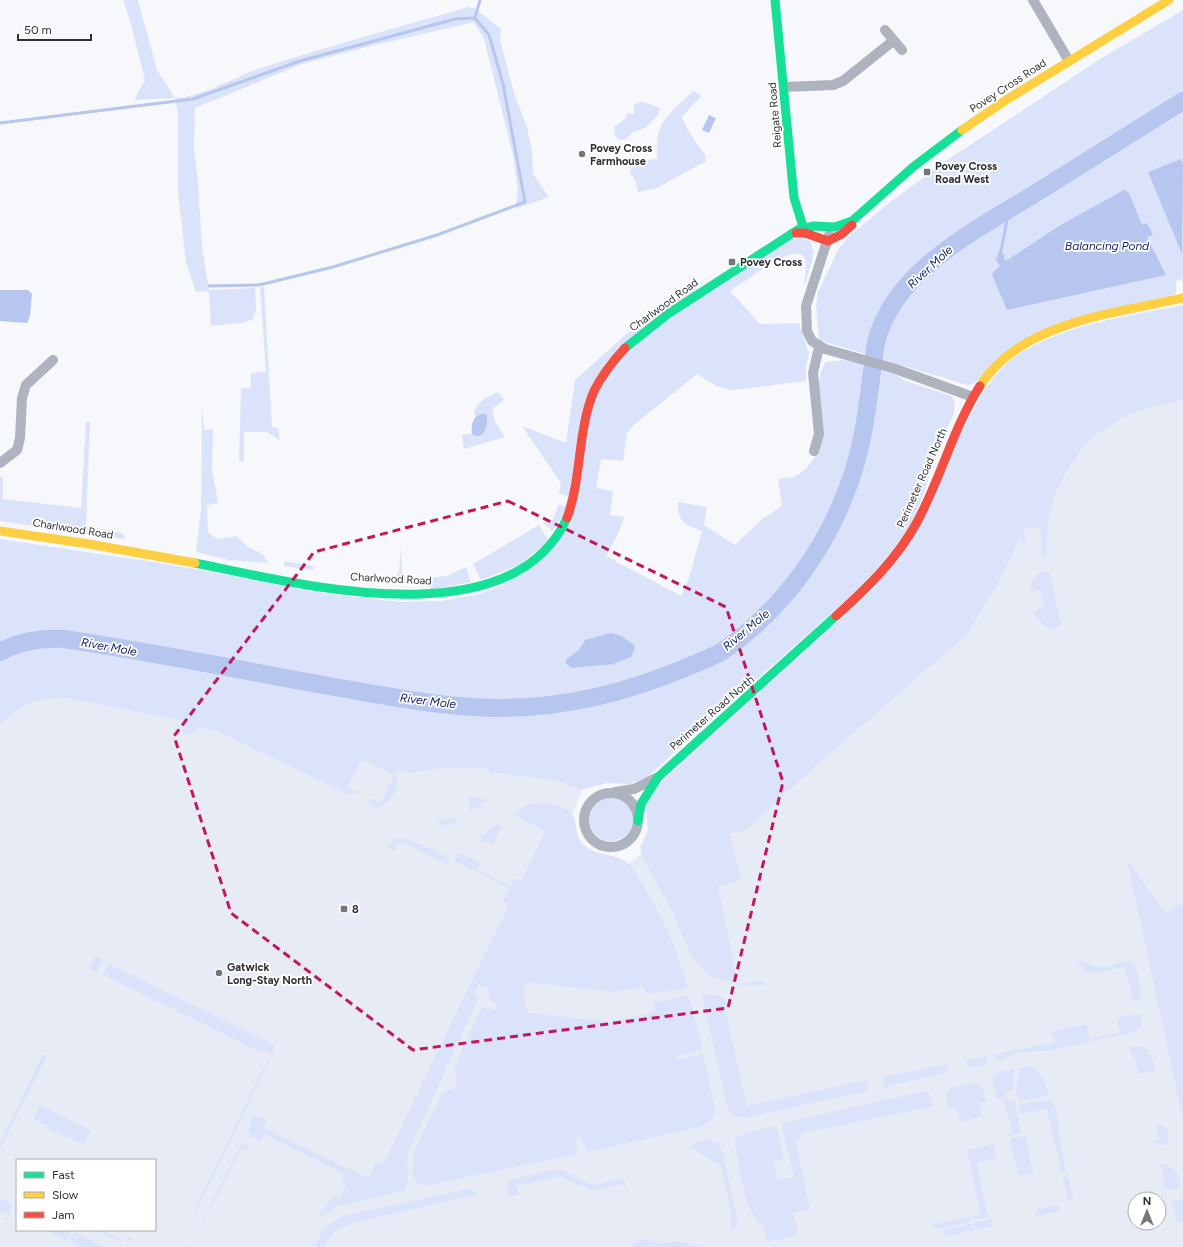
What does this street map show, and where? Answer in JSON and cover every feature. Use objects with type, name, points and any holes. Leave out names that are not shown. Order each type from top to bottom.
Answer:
[{"type":"street","name":"Reigate Road","points":[[775,0],[794,198],[804,230]]},
{"type":"street","points":[[1033,0],[1069,61]]},
{"type":"street","name":"Povey Cross Road","points":[[830,228],[852,221],[869,204],[913,167],[968,126],[1069,61],[1169,0]]},
{"type":"street","points":[[885,30],[902,50]]},
{"type":"street","points":[[784,87],[833,85],[843,80],[893,41]]},
{"type":"street","name":"Povey Cross Road","points":[[828,240],[836,239],[843,234],[869,204]]},
{"type":"street","points":[[804,230],[830,228],[828,240],[806,309],[808,334],[812,341],[819,347],[893,368],[973,397]]},
{"type":"street","points":[[804,230],[828,240]]},
{"type":"street","name":"Charlwood Road","points":[[0,531],[107,547],[289,580],[368,591],[392,593],[437,593],[476,587],[496,581],[517,571],[533,560],[550,545],[566,520],[595,391],[605,372],[618,355],[659,320],[790,235],[804,230]]},
{"type":"street","name":"Perimeter Road North","points":[[638,820],[641,802],[658,777],[813,639],[873,582],[894,557],[910,536],[923,511],[973,397],[988,375],[1003,359],[1013,351],[1040,335],[1072,324],[1183,298]]},
{"type":"street","points":[[814,451],[819,434],[813,373],[819,347]]},
{"type":"street","points":[[0,463],[17,450],[20,438],[22,398],[26,385],[53,360]]},
{"type":"street","name":"Perimeter Road North","points":[[609,793],[634,789],[658,777]]},
{"type":"street","points":[[609,793],[621,794],[631,802],[637,812],[638,820],[634,834],[620,845],[606,846],[593,840],[585,826],[585,812],[593,799],[609,793]]},
{"type":"highlighted area","points":[[508,501],[726,607],[783,782],[728,1008],[413,1050],[231,913],[174,736],[314,552]]},
{"type":"shaded area","points":[[123,0],[138,0],[157,70],[175,98],[134,100],[145,80],[129,17]]},
{"type":"shaded area","points":[[468,7],[474,8],[501,29],[500,40],[514,93],[527,127],[532,152],[533,174],[549,197],[515,209],[518,190],[513,155],[484,39],[474,22],[302,64],[195,108],[194,147],[202,247],[209,290],[255,288],[256,310],[253,319],[242,323],[211,326],[209,291],[196,292],[186,263],[178,192],[178,115],[175,98],[197,94],[250,72],[312,52]]},
{"type":"shaded area","points":[[1183,10],[1183,286],[1181,279],[1176,281],[1176,294],[1057,324],[973,384],[967,385],[819,340],[816,305],[818,292],[838,250],[846,239],[888,204],[943,163],[1100,59]]},
{"type":"shaded area","points":[[693,91],[701,96],[682,117],[692,136],[705,154],[706,161],[657,188],[638,192],[635,180],[630,173],[631,166],[648,160],[657,159],[658,136],[664,120]]},
{"type":"shaded area","points":[[641,101],[660,108],[658,115],[645,128],[633,132],[626,139],[620,140],[615,136],[614,127],[625,119],[627,113],[634,114],[634,105]]},
{"type":"shaded area","points":[[801,237],[810,241],[814,253],[805,285],[805,259],[802,255],[797,253],[779,258],[730,291],[760,324],[799,323],[809,353],[806,366],[806,381],[733,390],[716,386],[697,374],[635,424],[627,433],[623,461],[601,459],[596,488],[613,491],[610,515],[624,517],[619,532],[606,556],[681,596],[688,581],[702,531],[683,522],[679,514],[678,502],[707,507],[704,525],[735,545],[761,520],[782,506],[778,479],[793,477],[804,470],[817,453],[822,441],[823,435],[819,387],[822,369],[826,362],[850,359],[892,371],[903,380],[951,396],[954,401],[954,413],[939,443],[915,515],[898,544],[884,561],[862,586],[647,777],[629,784],[607,783],[581,790],[556,780],[489,772],[489,769],[448,768],[407,774],[405,770],[396,772],[395,775],[398,778],[398,783],[392,797],[384,804],[375,807],[369,802],[370,798],[381,803],[394,775],[361,760],[347,787],[358,792],[350,795],[216,730],[199,728],[190,735],[181,733],[185,721],[68,698],[49,698],[39,700],[22,707],[0,725],[0,539],[172,565],[326,594],[400,602],[441,601],[476,595],[502,586],[552,551],[568,496],[559,494],[561,483],[522,426],[566,443],[575,380],[631,330],[719,270],[687,294],[791,240]]},
{"type":"shaded area","points":[[260,287],[264,287],[272,427],[278,428],[280,441],[267,432],[244,432],[244,461],[239,461],[241,388],[251,388],[251,373],[266,372]]},
{"type":"shaded area","points":[[1183,305],[1183,400],[1147,408],[1123,417],[1096,435],[1080,451],[1061,481],[1054,496],[1048,522],[1046,557],[1040,555],[1042,542],[1040,527],[1024,529],[1026,543],[1019,540],[997,585],[967,634],[810,771],[746,830],[730,834],[741,880],[718,886],[738,984],[763,981],[764,985],[738,985],[726,980],[711,977],[692,957],[671,909],[642,856],[640,848],[648,830],[646,808],[650,793],[876,587],[981,396],[1005,365],[1015,357],[1034,346],[1075,329],[1118,318]]},
{"type":"shaded area","points":[[1183,315],[1183,1247],[0,1247],[0,723],[11,712],[36,699],[61,696],[205,722],[356,758],[395,775],[396,771],[447,764],[588,773],[570,822],[574,853],[624,868],[648,848]]},
{"type":"shaded area","points":[[498,392],[504,400],[493,408],[494,420],[505,437],[464,449],[462,435],[472,434],[478,437],[483,434],[486,414],[480,414],[475,417],[478,404]]},
{"type":"shaded area","points":[[202,407],[204,430],[213,429],[212,471],[218,503],[207,505],[208,532],[217,539],[237,536],[248,547],[263,554],[268,563],[229,560],[196,552],[201,510]]},
{"type":"shaded area","points":[[86,422],[90,422],[86,526],[121,533],[124,535],[125,539],[0,521],[0,477],[3,477],[3,499],[81,508]]},
{"type":"shaded area","points":[[558,505],[569,507],[552,531],[543,522],[549,523],[554,518]]},
{"type":"shaded area","points":[[539,525],[549,541],[519,565],[481,580],[473,564]]},
{"type":"shaded area","points":[[401,546],[402,577],[423,577],[422,584],[350,579],[351,575],[396,576],[399,572]]},
{"type":"shaded area","points":[[284,561],[313,566],[313,570],[284,566]]},
{"type":"shaded area","points":[[466,567],[471,582],[430,590],[429,578],[447,576]]},
{"type":"shaded area","points":[[1043,571],[1050,573],[1060,621],[1060,626],[1055,628],[1048,627],[1042,623],[1037,618],[1034,611],[1040,610],[1039,607],[1044,606],[1040,590],[1047,587],[1031,593],[1031,586],[1035,577]]},
{"type":"shaded area","points":[[469,796],[488,800],[470,812]]},
{"type":"shaded area","points":[[607,797],[615,797],[627,803],[633,815],[633,823],[627,835],[615,841],[607,841],[595,835],[589,823],[589,815],[595,803]]},
{"type":"shaded area","points":[[548,803],[563,807],[571,812],[575,820],[578,837],[589,849],[622,859],[633,868],[662,919],[676,951],[688,986],[684,989],[646,994],[644,986],[614,992],[525,982],[523,994],[528,1013],[612,1022],[655,1012],[653,1003],[685,996],[689,997],[703,1049],[677,1056],[678,1060],[703,1054],[715,1109],[713,1118],[703,1126],[587,1152],[580,1137],[574,1139],[578,1148],[577,1154],[424,1186],[418,1183],[413,1173],[413,1163],[416,1150],[427,1123],[443,1092],[454,1089],[457,1082],[454,1068],[481,1009],[485,1007],[495,1010],[497,1004],[489,999],[488,988],[479,985],[474,994],[479,996],[408,1152],[408,1180],[405,1188],[402,1191],[338,1206],[318,1218],[333,1196],[340,1198],[347,1183],[341,1180],[344,1174],[264,1134],[260,1141],[251,1136],[248,1129],[254,1115],[267,1120],[263,1128],[368,1178],[376,1161],[383,1164],[509,905],[502,901],[509,888],[454,861],[459,853],[481,863],[477,870],[511,886],[515,878],[521,881],[545,831],[513,815],[527,805]]},
{"type":"shaded area","points":[[458,818],[457,821],[451,824],[443,825],[438,823],[438,820]]},
{"type":"shaded area","points":[[496,825],[502,826],[493,844],[485,841],[483,843],[480,841],[481,837]]},
{"type":"shaded area","points":[[401,838],[439,851],[439,856],[451,854],[446,864],[402,842],[398,844],[394,851],[388,848],[394,839]]},
{"type":"shaded area","points":[[1127,860],[1166,914],[1180,903],[1183,907],[1183,1119]]},
{"type":"shaded area","points":[[95,956],[103,960],[97,972],[89,968]]},
{"type":"shaded area","points":[[1077,961],[1102,967],[1129,961],[1133,962],[1136,967],[1141,996],[1137,1001],[1133,1000],[1125,967],[1093,973],[1093,971],[1084,973],[1082,964],[1077,965]]},
{"type":"shaded area","points":[[109,964],[275,1045],[272,1051],[274,1052],[273,1055],[264,1051],[263,1053],[103,975]]},
{"type":"shaded area","points":[[702,995],[717,995],[722,998],[729,1008],[725,1009],[747,1106],[868,1080],[867,1091],[747,1117],[735,1117],[729,1111],[727,1105]]},
{"type":"shaded area","points":[[1138,1014],[1142,1016],[1142,1025],[1131,1033],[1045,1051],[1017,1052],[1000,1061],[997,1060],[994,1055],[1042,1044],[1043,1046],[1055,1043],[1054,1036],[1052,1036],[1051,1032],[1086,1024],[1090,1039],[1120,1033],[1117,1018]]},
{"type":"shaded area","points":[[1128,1047],[1141,1047],[1148,1050],[1157,1070],[1138,1074],[1136,1062]]},
{"type":"shaded area","points":[[43,1054],[47,1056],[0,1149],[0,1144]]},
{"type":"shaded area","points":[[987,1056],[986,1063],[977,1067],[969,1066],[965,1061]]},
{"type":"shaded area","points":[[267,1060],[269,1061],[196,1212],[194,1211]]},
{"type":"shaded area","points":[[949,1064],[945,1073],[883,1087],[884,1077]]},
{"type":"shaded area","points":[[1026,1066],[1039,1072],[1050,1095],[1019,1101],[1016,1090],[1019,1069]]},
{"type":"shaded area","points":[[1014,1068],[1013,1090],[1005,1092],[1007,1101],[1014,1100],[1021,1133],[1009,1136],[1008,1134],[1012,1133],[1004,1098],[997,1099],[992,1079],[997,1073]]},
{"type":"shaded area","points":[[974,1084],[981,1085],[984,1091],[986,1102],[979,1103],[982,1116],[960,1122],[957,1108],[948,1109],[946,1095],[954,1087]]},
{"type":"shaded area","points":[[922,1092],[929,1094],[933,1106],[803,1133],[796,1144],[810,1209],[793,1213],[798,1231],[794,1236],[768,1242],[763,1227],[753,1215],[746,1201],[735,1145],[736,1137],[746,1133],[776,1126],[784,1159],[773,1162],[778,1180],[794,1177],[782,1126],[783,1123]]},
{"type":"shaded area","points":[[1052,1100],[1056,1110],[1066,1172],[1062,1173],[1047,1109],[1021,1114],[1019,1104]]},
{"type":"shaded area","points":[[40,1105],[91,1130],[84,1144],[46,1128],[47,1126],[33,1119]]},
{"type":"shaded area","points":[[1157,1123],[1169,1130],[1167,1144],[1160,1145],[1152,1141],[1160,1139],[1156,1127],[1158,1127]]},
{"type":"shaded area","points":[[1025,1136],[1033,1173],[1018,1176],[1010,1139]]},
{"type":"shaded area","points":[[707,1139],[719,1144],[723,1153],[737,1219],[737,1227],[731,1230],[732,1218],[721,1166],[692,1148],[690,1150],[688,1148]]},
{"type":"shaded area","points":[[245,1144],[249,1145],[247,1150],[241,1148],[190,1247],[240,1146]]},
{"type":"shaded area","points":[[993,1144],[996,1159],[977,1163],[988,1217],[973,1220],[972,1217],[980,1215],[967,1150]]},
{"type":"shaded area","points":[[1160,1164],[1170,1167],[1175,1171],[1180,1181],[1178,1188],[1169,1190],[1165,1187]]},
{"type":"shaded area","points":[[559,1169],[592,1185],[623,1179],[628,1188],[620,1184],[594,1190],[579,1185],[561,1176],[517,1186],[519,1194],[510,1197],[507,1184],[509,1180]]},
{"type":"shaded area","points":[[1068,1177],[1073,1199],[1068,1200],[1063,1178]]},
{"type":"shaded area","points":[[468,1189],[475,1191],[477,1198],[473,1195],[351,1223],[333,1233],[324,1247],[315,1247],[323,1229],[343,1216]]},
{"type":"shaded area","points":[[0,1197],[12,1205],[7,1220],[4,1219],[8,1216],[7,1213],[0,1211]]},
{"type":"shaded area","points":[[1183,1199],[1183,1222],[1177,1223],[1172,1201]]},
{"type":"shaded area","points":[[1058,1205],[1059,1211],[1035,1217],[1035,1214],[1038,1213],[1037,1209]]},
{"type":"shaded area","points":[[970,1217],[970,1222],[938,1229],[931,1225]]},
{"type":"shaded area","points":[[992,1220],[993,1226],[976,1230],[974,1223]]},
{"type":"shaded area","points":[[971,1224],[973,1230],[949,1236],[940,1231]]},
{"type":"shaded area","points":[[48,1231],[71,1231],[66,1240]]},
{"type":"shaded area","points":[[97,1231],[103,1231],[125,1242],[120,1241]]},
{"type":"shaded area","points":[[74,1232],[104,1247],[81,1247],[69,1241]]},
{"type":"shaded area","points":[[128,1237],[133,1239],[129,1241],[126,1242]]},
{"type":"shaded area","points":[[646,1239],[662,1244],[677,1241],[703,1247],[631,1247],[640,1240]]},
{"type":"water","points":[[709,115],[716,118],[709,133],[702,130]]},
{"type":"water","points":[[1181,159],[1183,165],[1182,254],[1148,172]]},
{"type":"water","name":"Balancing Pond","points":[[1124,190],[1129,193],[1142,225],[1147,223],[1153,235],[1147,237],[1166,275],[1007,310],[992,275],[1000,266],[996,260],[1002,242],[1004,242],[1002,254],[1004,254],[1006,261],[1059,226]]},
{"type":"water","points":[[0,290],[28,290],[32,294],[30,316],[27,323],[0,321]]},
{"type":"water","points":[[480,414],[486,414],[487,422],[483,434],[476,436],[472,434],[472,426],[475,418]]},
{"type":"water","points":[[611,633],[621,636],[633,644],[635,648],[631,657],[613,664],[571,668],[565,662],[579,650],[585,640]]},
{"type":"waterway","points":[[475,18],[480,0]]},
{"type":"waterway","points":[[0,123],[193,99],[300,61],[455,19],[475,18]]},
{"type":"waterway","points":[[209,286],[259,285],[333,267],[437,235],[525,202],[503,84],[489,35],[475,18]]},
{"type":"waterway","name":"River Mole","points":[[0,652],[15,645],[31,641],[64,639],[163,655],[329,686],[437,704],[501,708],[554,705],[607,694],[659,678],[712,657],[727,648],[747,632],[784,596],[815,554],[828,531],[855,467],[863,432],[876,342],[886,315],[902,291],[922,270],[969,234],[1183,101]]},
{"type":"waterway","points":[[1002,246],[1009,210]]},
{"type":"traffic: fast","points":[[775,0],[794,198],[805,233]]},
{"type":"traffic: fast","points":[[625,348],[668,314],[799,229],[814,226],[835,227],[852,221],[913,167],[962,130]]},
{"type":"traffic: fast","points":[[195,563],[287,582],[342,590],[398,594],[451,592],[499,580],[539,556],[567,518]]},
{"type":"traffic: fast","points":[[638,821],[641,804],[658,777],[836,616]]},
{"type":"traffic: slow","points":[[962,130],[1006,100],[1169,0]]},
{"type":"traffic: slow","points":[[980,386],[997,364],[1019,347],[1044,334],[1071,324],[1100,316],[1183,298]]},
{"type":"traffic: slow","points":[[0,531],[89,544],[195,563]]},
{"type":"traffic: jam","points":[[796,233],[805,233],[828,241],[842,234],[852,225]]},
{"type":"traffic: jam","points":[[567,518],[572,503],[585,422],[594,391],[600,380],[625,348]]},
{"type":"traffic: jam","points":[[836,616],[881,572],[909,536],[933,488],[962,419],[980,386]]},
{"type":"place","name":"Povey Cross Farmhouse","points":[[582,154]]},
{"type":"place","name":"Povey Cross Road West","points":[[927,172]]},
{"type":"place","name":"Povey Cross","points":[[732,262]]},
{"type":"place","name":"8","points":[[344,909]]},
{"type":"place","name":"Gatwick Long-Stay North","points":[[219,973]]}]
